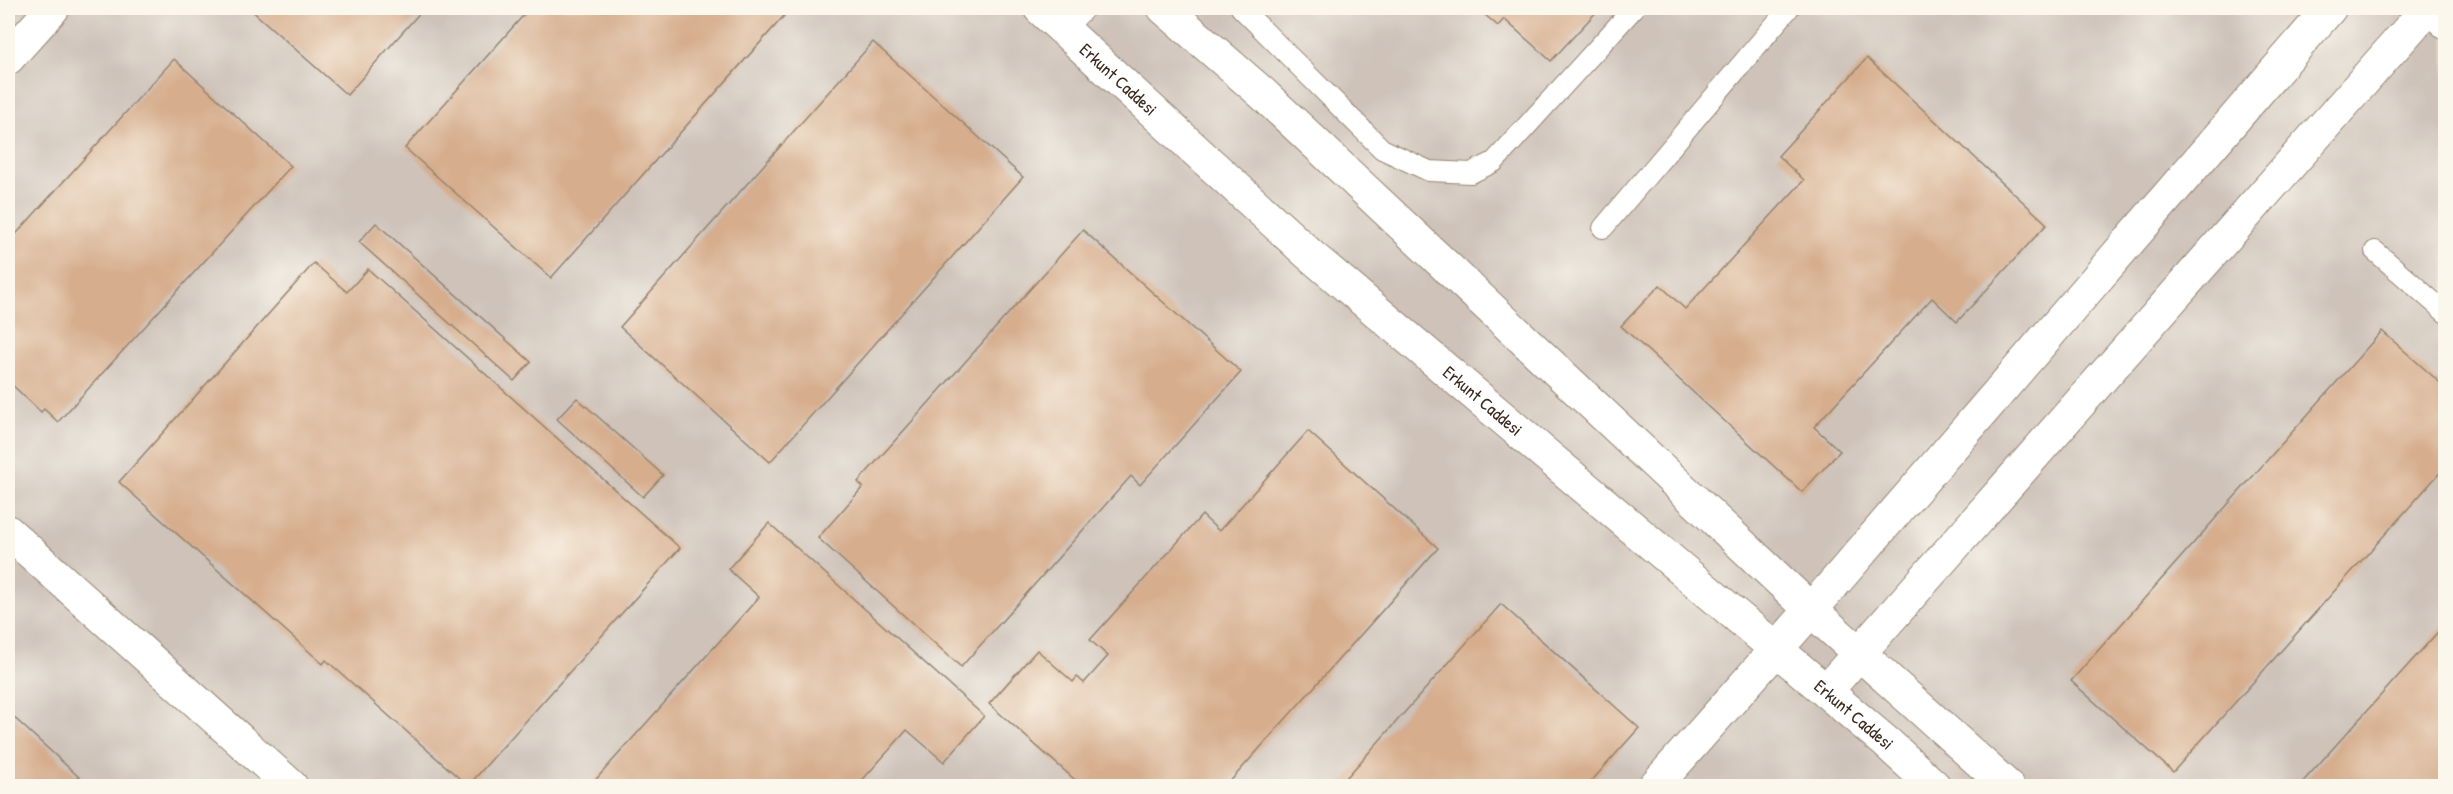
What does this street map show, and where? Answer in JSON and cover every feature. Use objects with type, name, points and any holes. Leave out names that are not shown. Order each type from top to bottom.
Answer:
[{"type":"street","points":[[8,58],[53,8]]},
{"type":"street","name":"Erkunt Caddesi","points":[[1040,8],[1075,19],[1310,255],[1777,649],[1934,786]]},
{"type":"street","points":[[1164,8],[1262,93],[1811,610],[2007,786]]},
{"type":"street","points":[[1655,786],[1811,610],[2330,8]]},
{"type":"street","points":[[1826,691],[2429,8],[2445,22]]},
{"type":"street","points":[[8,531],[291,786]]},
{"type":"lane","points":[[1241,8],[1382,149],[1429,171],[1471,173],[1494,162],[1634,8]]},
{"type":"lane","points":[[1603,228],[1789,8]]},
{"type":"lane","points":[[2375,251],[2445,313]]},
{"type":"shaded area","points":[[8,8],[2445,8],[2445,786],[8,786]]},
{"type":"building","points":[[249,8],[424,8],[347,95]]},
{"type":"building","points":[[530,8],[791,8],[551,278],[405,148]]},
{"type":"building","points":[[1477,8],[1600,8],[1551,61],[1504,19],[1498,26]]},
{"type":"building","points":[[873,42],[1023,177],[770,462],[620,327]]},
{"type":"building","points":[[1867,58],[2047,224],[1957,322],[1932,298],[1814,427],[1840,451],[1802,492],[1621,326],[1660,285],[1685,309],[1804,180],[1778,156]]},
{"type":"building","points":[[174,59],[291,166],[58,422],[44,409],[41,412],[8,381],[8,243]]},
{"type":"building","points":[[376,223],[531,362],[514,381],[359,242]]},
{"type":"building","points":[[1083,230],[1241,372],[1140,485],[1131,476],[961,667],[818,538],[863,487],[858,482]]},
{"type":"building","points":[[314,263],[347,292],[368,269],[680,548],[468,786],[326,660],[323,664],[119,482]]},
{"type":"building","points":[[2382,331],[2446,388],[2446,466],[2173,772],[2071,681]]},
{"type":"building","points":[[577,398],[663,475],[643,497],[557,419]]},
{"type":"building","points":[[1308,431],[1438,548],[1226,786],[1082,786],[989,704],[1037,650],[1073,682],[1077,677],[1084,683],[1108,656],[1090,640],[1202,515],[1219,531]]},
{"type":"building","points":[[769,523],[984,716],[944,762],[907,730],[857,786],[590,786],[759,597],[728,569]]},
{"type":"building","points":[[1501,604],[1639,728],[1587,786],[1339,786]]},
{"type":"building","points":[[2446,623],[2446,786],[2299,786]]},
{"type":"building","points":[[8,712],[80,778],[72,786],[8,786]]}]
